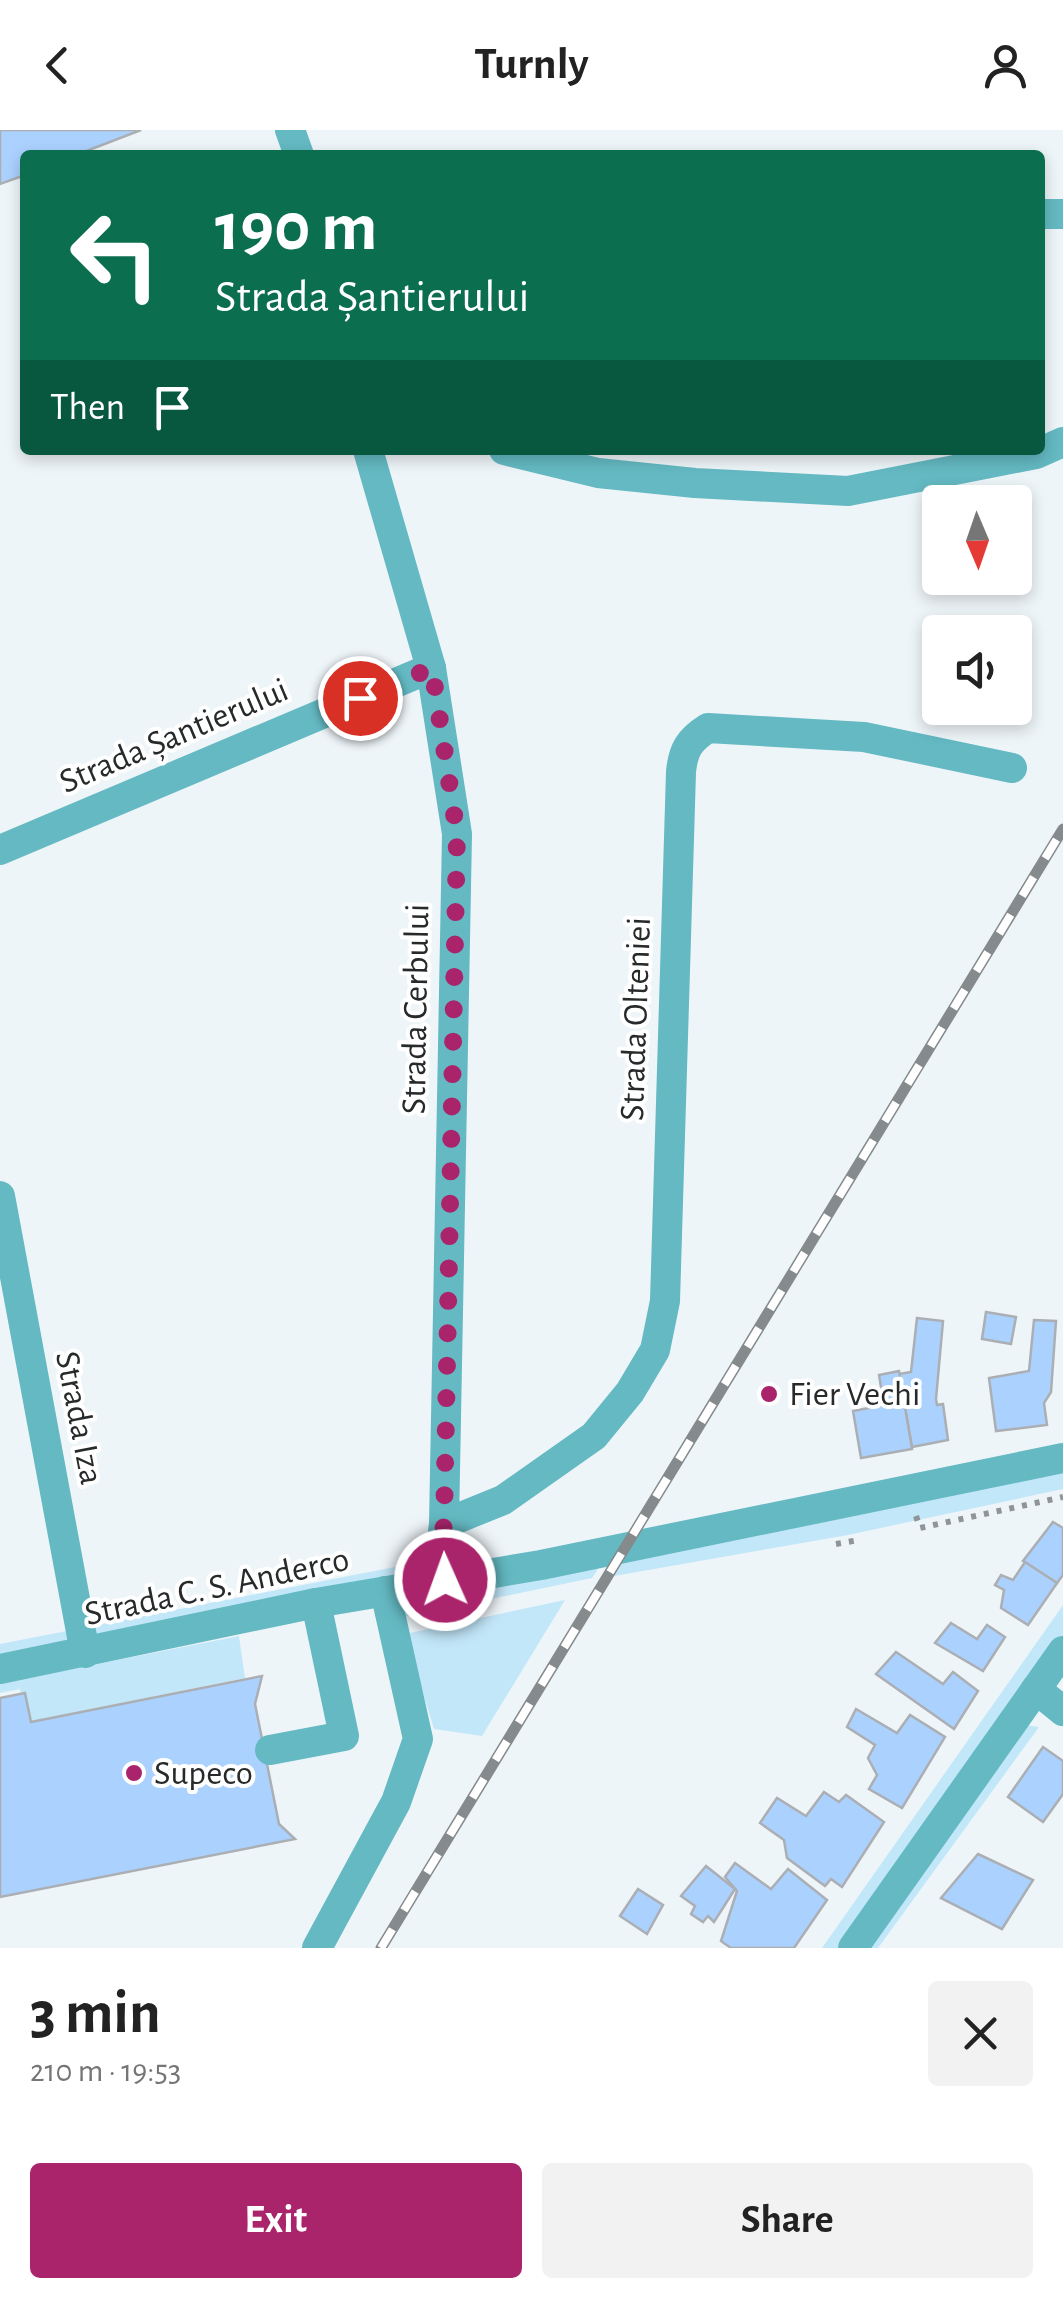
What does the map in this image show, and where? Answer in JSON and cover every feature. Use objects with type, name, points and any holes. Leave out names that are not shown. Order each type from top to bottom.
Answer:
[{"type":"street","name":"Strada Cerbului","points":[[369,455],[432,668],[457,834],[444,1524],[440,1555],[445,1580]]},
{"type":"street","points":[[524,455],[598,473],[848,492],[1031,455]]},
{"type":"street","name":"Strada Șantierului","points":[[0,850],[432,668]]},
{"type":"street","name":"Strada Olteniei","points":[[444,1524],[503,1500],[594,1436],[630,1392],[655,1350],[665,1301],[681,772],[683,753],[692,738],[708,728],[864,738],[1012,768]]},
{"type":"street","name":"Strada Iza","points":[[0,1196],[85,1652]]},
{"type":"street","name":"Strada C. S. Anderco","points":[[0,1669],[316,1604],[541,1565],[1063,1458]]},
{"type":"street","points":[[317,1948],[396,1802],[418,1740],[384,1591]]},
{"type":"street","points":[[270,1750],[344,1736],[316,1604]]},
{"type":"street","points":[[853,1948],[1063,1651]]},
{"type":"street","points":[[1036,1690],[1063,1712]]},
{"type":"path","points":[[920,1528],[1063,1497]]},
{"type":"path","points":[[836,1544],[859,1540]]},
{"type":"shaded area","points":[[1063,1470],[1063,1489],[848,1535],[614,1576],[623,1562]]},
{"type":"shaded area","points":[[400,1566],[396,1577],[0,1656],[0,1644]]},
{"type":"shaded area","points":[[600,1566],[592,1578],[404,1617],[401,1601]]},
{"type":"shaded area","points":[[565,1600],[482,1736],[434,1729],[405,1634]]},
{"type":"shaded area","points":[[1063,1605],[1063,1637],[845,1948],[822,1948]]},
{"type":"shaded area","points":[[239,1636],[245,1678],[27,1722],[20,1689],[0,1693],[0,1683]]},
{"type":"shaded area","points":[[1026,1725],[1039,1727],[878,1948],[866,1948]]},
{"type":"building","points":[[0,130],[141,130],[89,150],[20,150],[20,177],[0,184]]},
{"type":"building","points":[[986,1312],[1016,1317],[1011,1344],[982,1339]]},
{"type":"building","points":[[917,1318],[943,1321],[936,1399],[937,1405],[943,1404],[948,1440],[912,1447],[899,1374],[911,1372]]},
{"type":"building","points":[[1034,1320],[1056,1321],[1051,1392],[1044,1403],[1047,1425],[996,1431],[989,1378],[1029,1371]]},
{"type":"building","points":[[899,1371],[912,1449],[861,1458],[853,1411],[884,1405],[879,1375]]},
{"type":"building","points":[[1053,1522],[1063,1528],[1063,1575],[1057,1583],[1023,1561]]},
{"type":"building","points":[[1025,1562],[1057,1583],[1028,1625],[1001,1608],[1004,1590],[995,1585],[1001,1575],[1013,1580]]},
{"type":"building","points":[[951,1623],[977,1639],[987,1625],[1005,1637],[983,1671],[935,1643]]},
{"type":"building","points":[[896,1652],[943,1684],[953,1672],[978,1691],[954,1729],[876,1674]]},
{"type":"building","name":"Supeco","points":[[262,1676],[255,1704],[279,1824],[295,1839],[0,1897],[0,1698],[25,1693],[31,1722]]},
{"type":"building","points":[[856,1709],[897,1733],[910,1715],[945,1737],[902,1808],[869,1789],[877,1775],[868,1758],[875,1745],[847,1727]]},
{"type":"building","points":[[1043,1747],[1063,1761],[1063,1794],[1043,1822],[1008,1797]]},
{"type":"building","points":[[824,1792],[839,1802],[846,1795],[884,1822],[842,1887],[831,1879],[825,1886],[787,1858],[784,1840],[760,1823],[777,1798],[806,1816]]},
{"type":"building","points":[[978,1854],[1033,1880],[1002,1929],[941,1898]]},
{"type":"building","points":[[735,1863],[771,1889],[788,1869],[827,1900],[794,1948],[731,1948],[721,1941],[737,1891],[725,1877]]},
{"type":"building","points":[[706,1866],[735,1889],[714,1922],[708,1916],[703,1922],[691,1914],[695,1906],[681,1896]]},
{"type":"building","points":[[638,1889],[663,1905],[647,1934],[620,1916]]},
{"type":"railway","points":[[381,1948],[1063,829]]},
{"type":"place","name":"Fier Vechi","points":[[769,1394]]},
{"type":"place","name":"Supeco","points":[[134,1773]]},
{"type":"route","points":[[360,698],[432,668],[457,834],[444,1524],[440,1555],[445,1580]]}]
